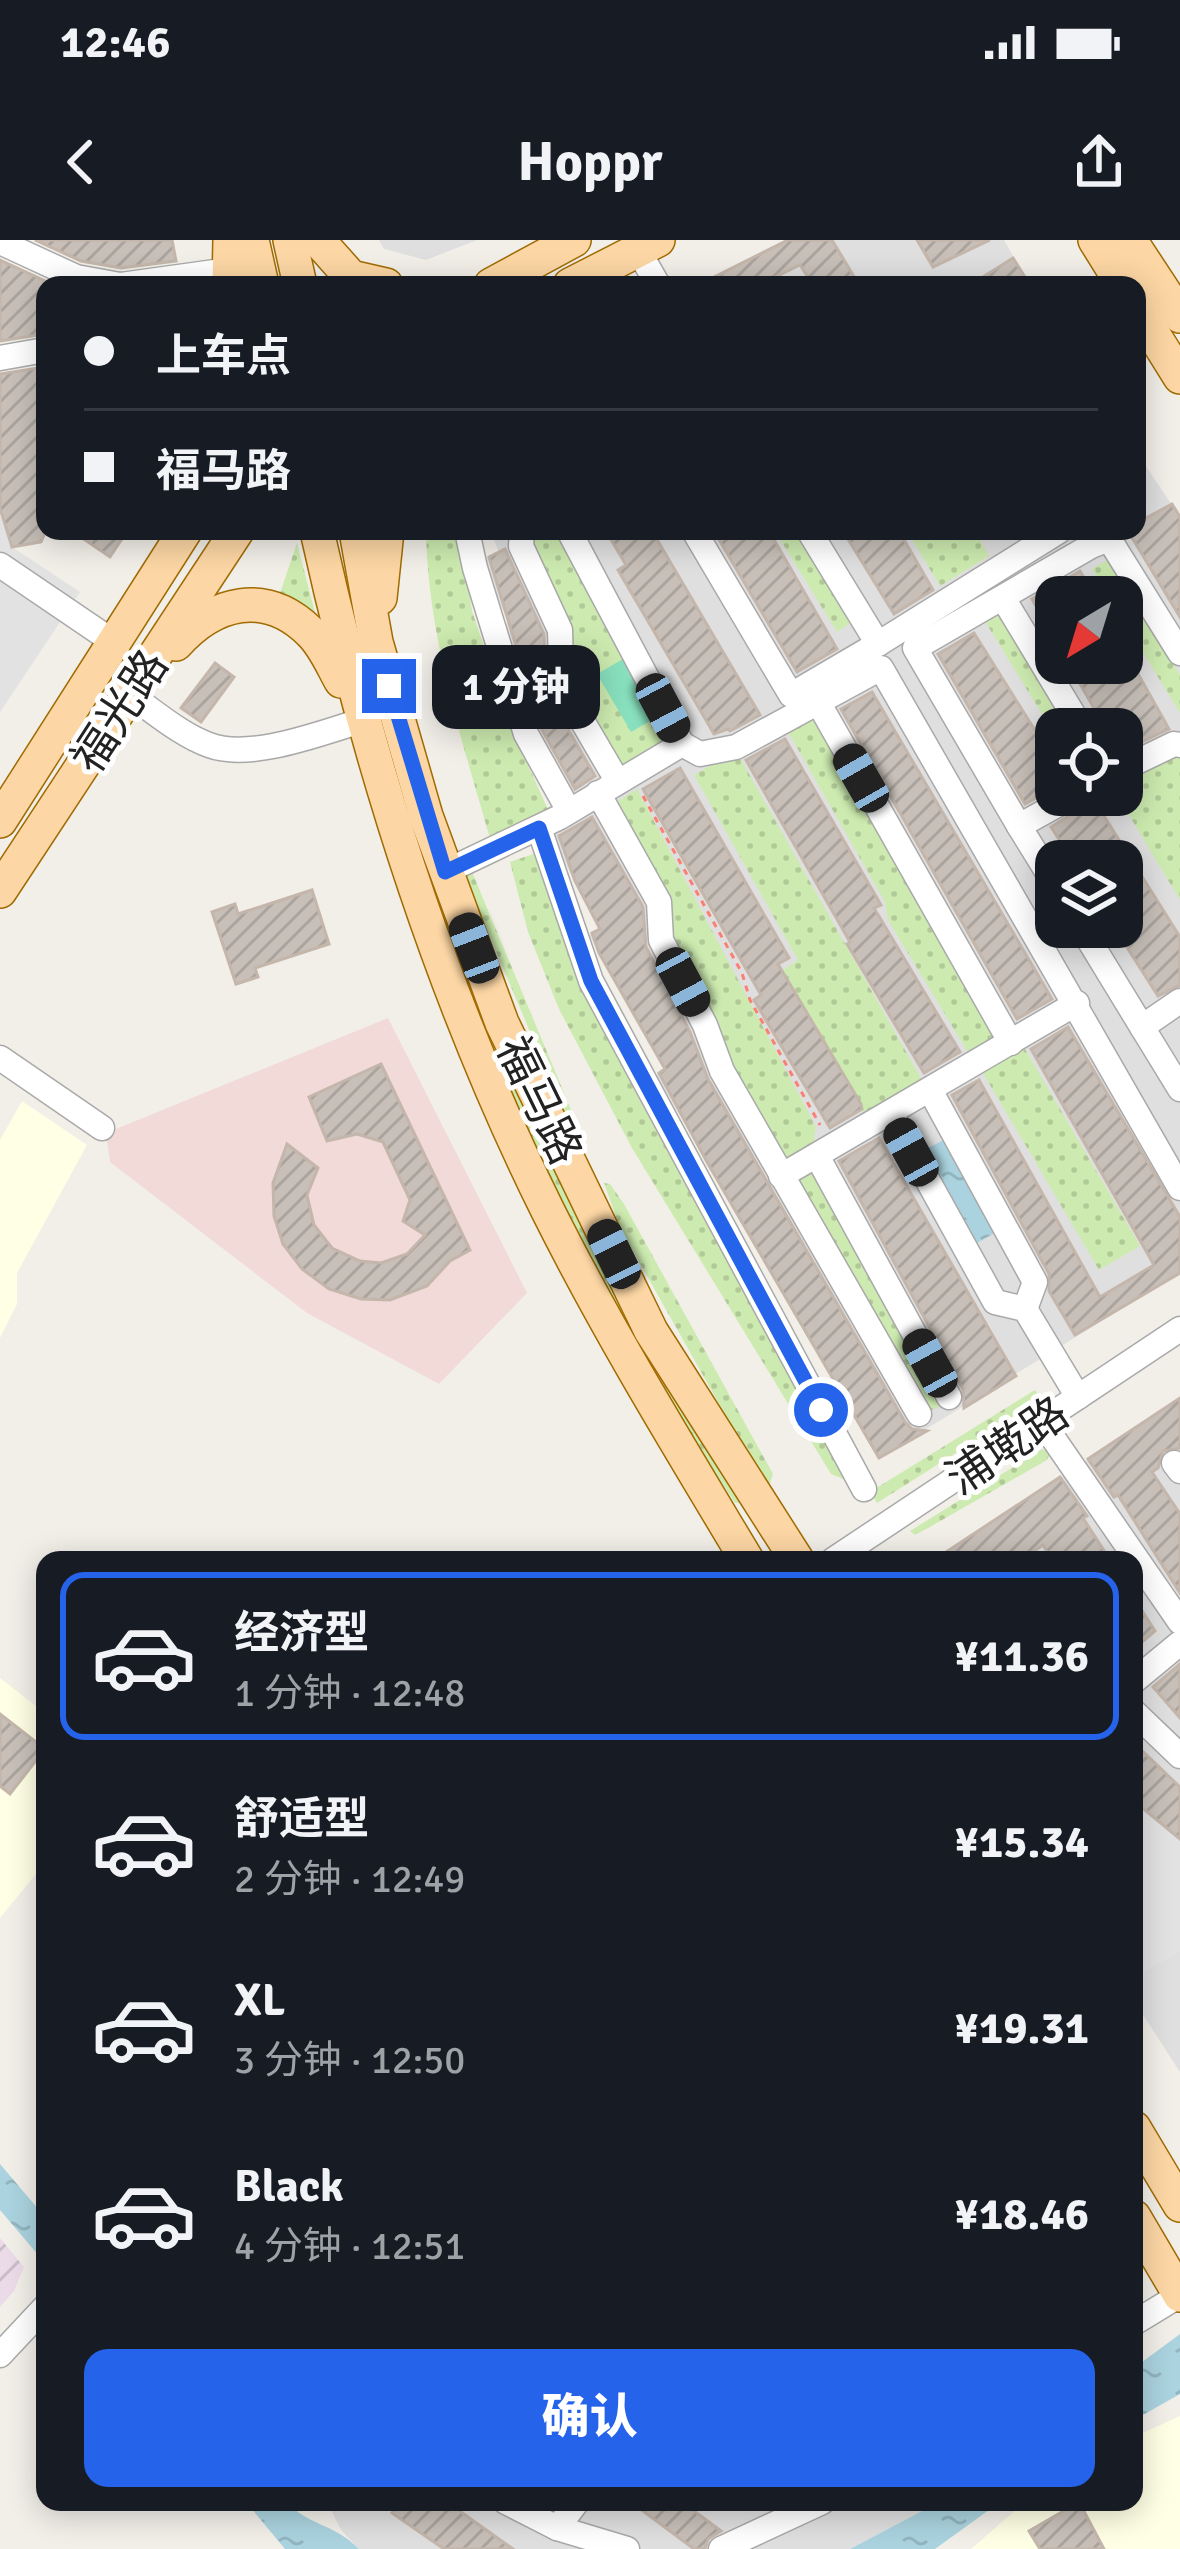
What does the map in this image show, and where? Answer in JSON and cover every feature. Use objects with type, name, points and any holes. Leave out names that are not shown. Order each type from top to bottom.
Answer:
[{"type":"main road","points":[[252,240],[260,276]]},
{"type":"main road","points":[[290,240],[298,276]]},
{"type":"main road","points":[[318,240],[349,276]]},
{"type":"main road","points":[[1095,240],[1117,276]]},
{"type":"main road","points":[[1130,240],[1139,276]]},
{"type":"main road","points":[[505,276],[569,241]]},
{"type":"main road","points":[[588,276],[648,245]]},
{"type":"main road","points":[[1151,324],[1180,377]]},
{"type":"main road","name":"福光路","points":[[0,821],[178,540]]},
{"type":"main road","name":"福光路","points":[[0,891],[231,540]]},
{"type":"main road","name":"福马路","points":[[319,540],[415,896],[512,1136],[630,1366],[742,1551]]},
{"type":"main road","name":"福马路","points":[[358,540],[376,642],[445,872],[502,1024],[651,1331],[791,1551]]},
{"type":"main road","points":[[376,642],[386,540]]},
{"type":"main road","points":[[130,695],[212,613],[235,606],[262,606],[310,632],[364,720]]},
{"type":"main road","points":[[1143,2143],[1180,2205]]},
{"type":"main road","points":[[1143,2232],[1180,2295]]},
{"type":"street","points":[[0,242],[74,276]]},
{"type":"street","points":[[648,245],[656,276]]},
{"type":"street","points":[[169,276],[229,265]]},
{"type":"street","points":[[0,358],[36,352]]},
{"type":"street","points":[[469,540],[526,734],[569,811]]},
{"type":"street","points":[[521,540],[560,630],[561,665],[578,700],[580,717],[616,784],[658,902],[661,940],[706,1024],[722,1071],[919,1414]]},
{"type":"street","points":[[574,540],[682,744],[700,754],[736,747],[881,668],[1180,1188]]},
{"type":"street","points":[[699,540],[791,694],[1045,540]]},
{"type":"street","points":[[814,540],[878,644]]},
{"type":"street","points":[[1035,852],[915,648],[1107,540]]},
{"type":"street","points":[[1110,540],[1180,653]]},
{"type":"street","points":[[0,565],[112,641]]},
{"type":"street","points":[[1003,598],[1069,708]]},
{"type":"street","points":[[130,695],[202,742],[225,750],[251,749],[364,720]]},
{"type":"street","points":[[818,702],[1011,1042]]},
{"type":"street","points":[[445,872],[539,828],[682,744]]},
{"type":"street","points":[[1143,760],[1180,745]]},
{"type":"street","points":[[1019,826],[1037,816]]},
{"type":"street","points":[[539,828],[591,981],[864,1489]]},
{"type":"street","points":[[1094,948],[1180,1089]]},
{"type":"street","points":[[1142,1027],[1180,1001]]},
{"type":"street","points":[[782,1176],[1077,1004]]},
{"type":"street","points":[[0,1058],[102,1128]]},
{"type":"street","points":[[930,1090],[1035,1282],[1024,1310]]},
{"type":"street","points":[[891,1114],[995,1302],[1024,1310],[1078,1397]]},
{"type":"street","points":[[817,1156],[949,1397]]},
{"type":"street","name":"浦墘路","points":[[847,1551],[1180,1329]]},
{"type":"street","points":[[1042,1422],[1131,1551]]},
{"type":"street","points":[[1143,1568],[1180,1622]]},
{"type":"street","points":[[1143,1674],[1180,1643]]},
{"type":"street","points":[[1143,1721],[1180,1756]]},
{"type":"street","points":[[1143,2318],[1180,2295]]},
{"type":"street","points":[[0,2356],[36,2317]]},
{"type":"street","points":[[524,2511],[557,2528],[626,2549]]},
{"type":"street","points":[[557,2528],[570,2511]]},
{"type":"street","points":[[721,2549],[803,2511]]},
{"type":"path","points":[[616,784],[742,973],[751,1003],[821,1128],[817,1156]]},
{"type":"shaded area","points":[[379,240],[477,240],[426,260],[384,249]]},
{"type":"shaded area","points":[[788,240],[1004,240],[1025,276],[716,276]]},
{"type":"shaded area","points":[[1146,466],[1180,517],[1180,1273],[879,1458],[656,1075],[665,1069],[589,935],[600,928],[549,834],[577,819],[528,736],[541,727],[517,686],[525,680],[498,629],[509,622],[479,562],[499,552],[494,540],[1146,540]]},
{"type":"shaded area","points":[[0,508],[12,547],[80,592],[0,712]]},
{"type":"shaded area","points":[[388,1018],[527,1293],[439,1384],[307,1313],[110,1162],[106,1133]]},
{"type":"shaded area","points":[[22,1101],[87,1145],[17,1273],[17,1304],[0,1338],[0,1140]]},
{"type":"shaded area","points":[[1180,1399],[1180,2072],[1143,2015],[1143,1551],[948,1551]]},
{"type":"shaded area","points":[[0,1678],[36,1706],[36,1874],[0,1918]]},
{"type":"shaded area","points":[[1143,1808],[1180,1839],[1180,1952],[1143,1972]]},
{"type":"shaded area","points":[[0,2238],[24,2267],[14,2291],[0,2307]]},
{"type":"shaded area","points":[[1180,2416],[1180,2549],[971,2549],[1015,2511],[1143,2511],[1143,2433]]},
{"type":"shaded area","points":[[332,2511],[922,2511],[850,2549],[359,2549]]},
{"type":"green space","points":[[426,540],[463,540],[472,611],[514,734],[550,814],[491,842],[440,650]]},
{"type":"green space","points":[[529,540],[567,540],[674,738],[618,770],[585,716]]},
{"type":"green space","points":[[781,540],[804,540],[853,621],[837,632]]},
{"type":"green space","points":[[912,540],[980,540],[989,556],[940,586]]},
{"type":"green space","points":[[297,543],[321,636],[277,602]]},
{"type":"green space","points":[[1109,559],[1119,576],[1096,576],[1092,569]]},
{"type":"green space","points":[[1000,607],[1035,665],[1035,684],[1047,684],[1061,708],[1038,708],[983,618]]},
{"type":"green space","points":[[1143,615],[1180,675],[1180,713],[1143,652]]},
{"type":"green space","points":[[623,659],[657,717],[631,732],[597,674]]},
{"type":"green space","points":[[814,712],[1004,1040],[972,1059],[888,920],[885,902],[787,730]]},
{"type":"green space","points":[[385,732],[491,1034],[570,1204],[742,1496],[740,1503],[735,1503],[624,1322],[526,1132],[445,935]]},
{"type":"green space","points":[[736,751],[927,1089],[868,1122],[783,970],[798,960],[694,775]]},
{"type":"green space","points":[[1180,756],[1180,900],[1130,816],[1143,816],[1143,768]]},
{"type":"green space","points":[[637,789],[816,1127],[812,1153],[782,1171],[609,807]]},
{"type":"green space","points":[[542,851],[583,982],[728,1262],[853,1483],[831,1474],[632,1148],[559,1009],[528,932],[510,862]]},
{"type":"green space","points":[[470,867],[582,1142],[576,1141],[463,873]]},
{"type":"green space","points":[[1022,1044],[1140,1246],[1099,1270],[980,1068]]},
{"type":"green space","points":[[812,1165],[947,1401],[926,1414],[789,1178]]},
{"type":"green space","points":[[604,1183],[610,1184],[624,1204],[773,1474],[770,1483],[765,1483],[753,1464],[620,1228]]},
{"type":"green space","points":[[1035,1390],[1041,1399],[877,1503],[870,1492]]},
{"type":"green space","points":[[1042,1449],[1050,1453],[1047,1460],[915,1535],[910,1531]]},
{"type":"water","points":[[949,1137],[1000,1230],[968,1248],[917,1154]]},
{"type":"water","points":[[0,2164],[36,2206],[36,2252],[0,2210]]},
{"type":"water","points":[[1180,2334],[1180,2394],[1143,2415],[1143,2361]]},
{"type":"water","points":[[253,2511],[297,2511],[359,2549],[285,2549]]},
{"type":"water","points":[[922,2511],[988,2511],[935,2549],[850,2549]]},
{"type":"building","points":[[35,240],[172,240],[176,261],[121,268],[81,261]]},
{"type":"building","points":[[788,240],[832,240],[854,276],[807,276],[800,265],[777,276],[716,276]]},
{"type":"building","points":[[917,240],[990,240],[933,267]]},
{"type":"building","points":[[1013,258],[1024,276],[984,276]]},
{"type":"building","points":[[0,260],[36,277],[36,335],[0,341]]},
{"type":"building","points":[[36,368],[36,540],[42,540],[12,547],[0,508],[0,374]]},
{"type":"building","points":[[1172,504],[1180,517],[1180,617],[1133,540],[1146,540],[1146,518]]},
{"type":"building","points":[[85,540],[121,540],[110,557]]},
{"type":"building","points":[[611,540],[657,540],[760,715],[714,734],[618,570],[626,565]]},
{"type":"building","points":[[719,540],[774,540],[837,649],[797,672]]},
{"type":"building","points":[[849,540],[904,540],[933,590],[894,614]]},
{"type":"building","points":[[505,549],[544,634],[545,666],[565,724],[595,776],[575,789],[541,728],[491,564],[489,557]]},
{"type":"building","points":[[974,633],[1035,730],[1035,799],[1025,804],[938,654]]},
{"type":"building","points":[[215,663],[234,677],[201,722],[181,708]]},
{"type":"building","points":[[1143,683],[1169,729],[1143,741],[1143,708],[1094,708],[1080,684]]},
{"type":"building","points":[[872,692],[1052,999],[1017,1019],[841,709]]},
{"type":"building","points":[[785,739],[881,905],[874,908],[960,1052],[924,1073],[746,760]]},
{"type":"building","points":[[680,768],[789,958],[778,964],[861,1104],[862,1109],[830,1128],[754,1000],[761,995],[643,789]]},
{"type":"building","points":[[1069,816],[1104,816],[1119,840],[1059,840],[1051,827]]},
{"type":"building","points":[[592,817],[643,907],[646,947],[690,1032],[708,1079],[905,1422],[912,1429],[927,1431],[879,1458],[707,1162],[659,1073],[665,1069],[599,953],[592,933],[600,929],[559,836]]},
{"type":"building","points":[[1143,878],[1180,937],[1180,985],[1158,996],[1127,948],[1143,948]]},
{"type":"building","points":[[312,890],[329,944],[255,968],[258,977],[236,984],[212,912],[235,904],[238,914]]},
{"type":"building","points":[[1068,1027],[1180,1217],[1180,1273],[1075,1335],[1049,1291],[1049,1274],[952,1095],[979,1080],[1100,1297],[1154,1265],[1031,1049]]},
{"type":"building","points":[[381,1064],[470,1250],[450,1261],[427,1286],[390,1300],[361,1299],[329,1289],[302,1269],[283,1244],[274,1216],[273,1183],[287,1144],[318,1168],[307,1195],[314,1225],[332,1248],[360,1261],[381,1263],[407,1254],[425,1235],[403,1221],[410,1200],[383,1142],[357,1134],[327,1141],[309,1097]]},
{"type":"building","points":[[879,1138],[1016,1376],[964,1408],[963,1389],[839,1161]]},
{"type":"building","points":[[1180,1398],[1180,1448],[1163,1451],[1152,1472],[1180,1514],[1180,1593],[1118,1495],[1114,1497],[1088,1459]]},
{"type":"building","points":[[1060,1477],[1104,1551],[1047,1551],[1043,1545],[1034,1551],[948,1551]]},
{"type":"building","points":[[1143,1612],[1155,1631],[1143,1641]]},
{"type":"building","points":[[1180,1664],[1180,1718],[1153,1687]]},
{"type":"building","points":[[0,1714],[36,1742],[36,1761],[10,1794],[0,1786]]},
{"type":"building","points":[[1143,1752],[1180,1787],[1180,1839],[1143,1808]]},
{"type":"building","points":[[460,2511],[513,2549],[444,2549],[392,2513]]},
{"type":"building","points":[[643,2511],[694,2511],[721,2531],[708,2539],[705,2549],[694,2549]]},
{"type":"building","points":[[1063,2511],[1084,2511],[1104,2549],[1040,2549],[1029,2531]]},
{"type":"route","points":[[389,686],[445,872],[539,828],[591,981],[821,1410]]}]
